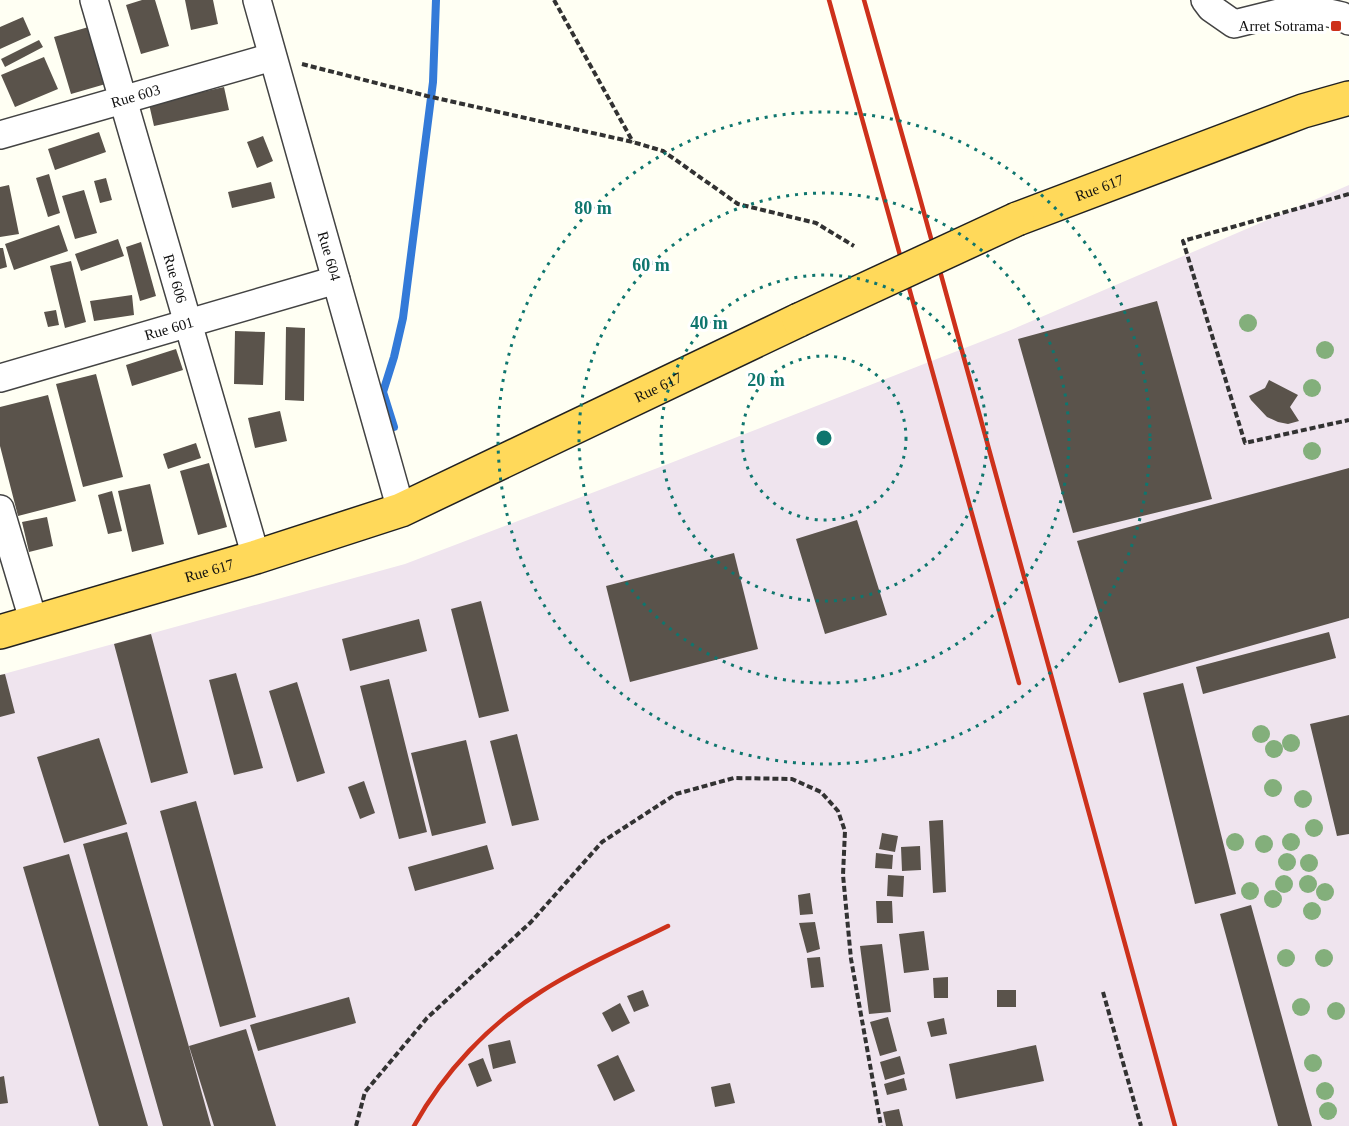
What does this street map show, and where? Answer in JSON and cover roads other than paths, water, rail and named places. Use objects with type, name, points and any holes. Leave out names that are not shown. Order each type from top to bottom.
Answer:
[{"type":"highway","name":"Rue 617","points":[[0,632],[256,557],[400,510],[1017,219],[1303,111],[1349,98]]},
{"type":"street","name":"Rue 606","points":[[94,0],[256,557]]},
{"type":"street","name":"Rue 604","points":[[256,0],[400,510]]},
{"type":"street","points":[[1205,0],[1211,8],[1234,24],[1303,6],[1342,16],[1349,21]]},
{"type":"street","name":"Rue 603","points":[[0,135],[272,57]]},
{"type":"street","name":"Rue 601","points":[[0,378],[336,280]]},
{"type":"street","points":[[0,509],[34,623]]},
{"type":"waterway","points":[[394,427],[383,392],[403,318],[433,82],[436,0]]},
{"type":"railway","points":[[829,0],[1019,683]]},
{"type":"railway","points":[[864,0],[1175,1126]]},
{"type":"railway","points":[[414,1126],[454,1068],[504,1018],[557,982],[668,926]]},
{"type":"place","name":"Arret Sotrama","points":[[1336,26]]}]
